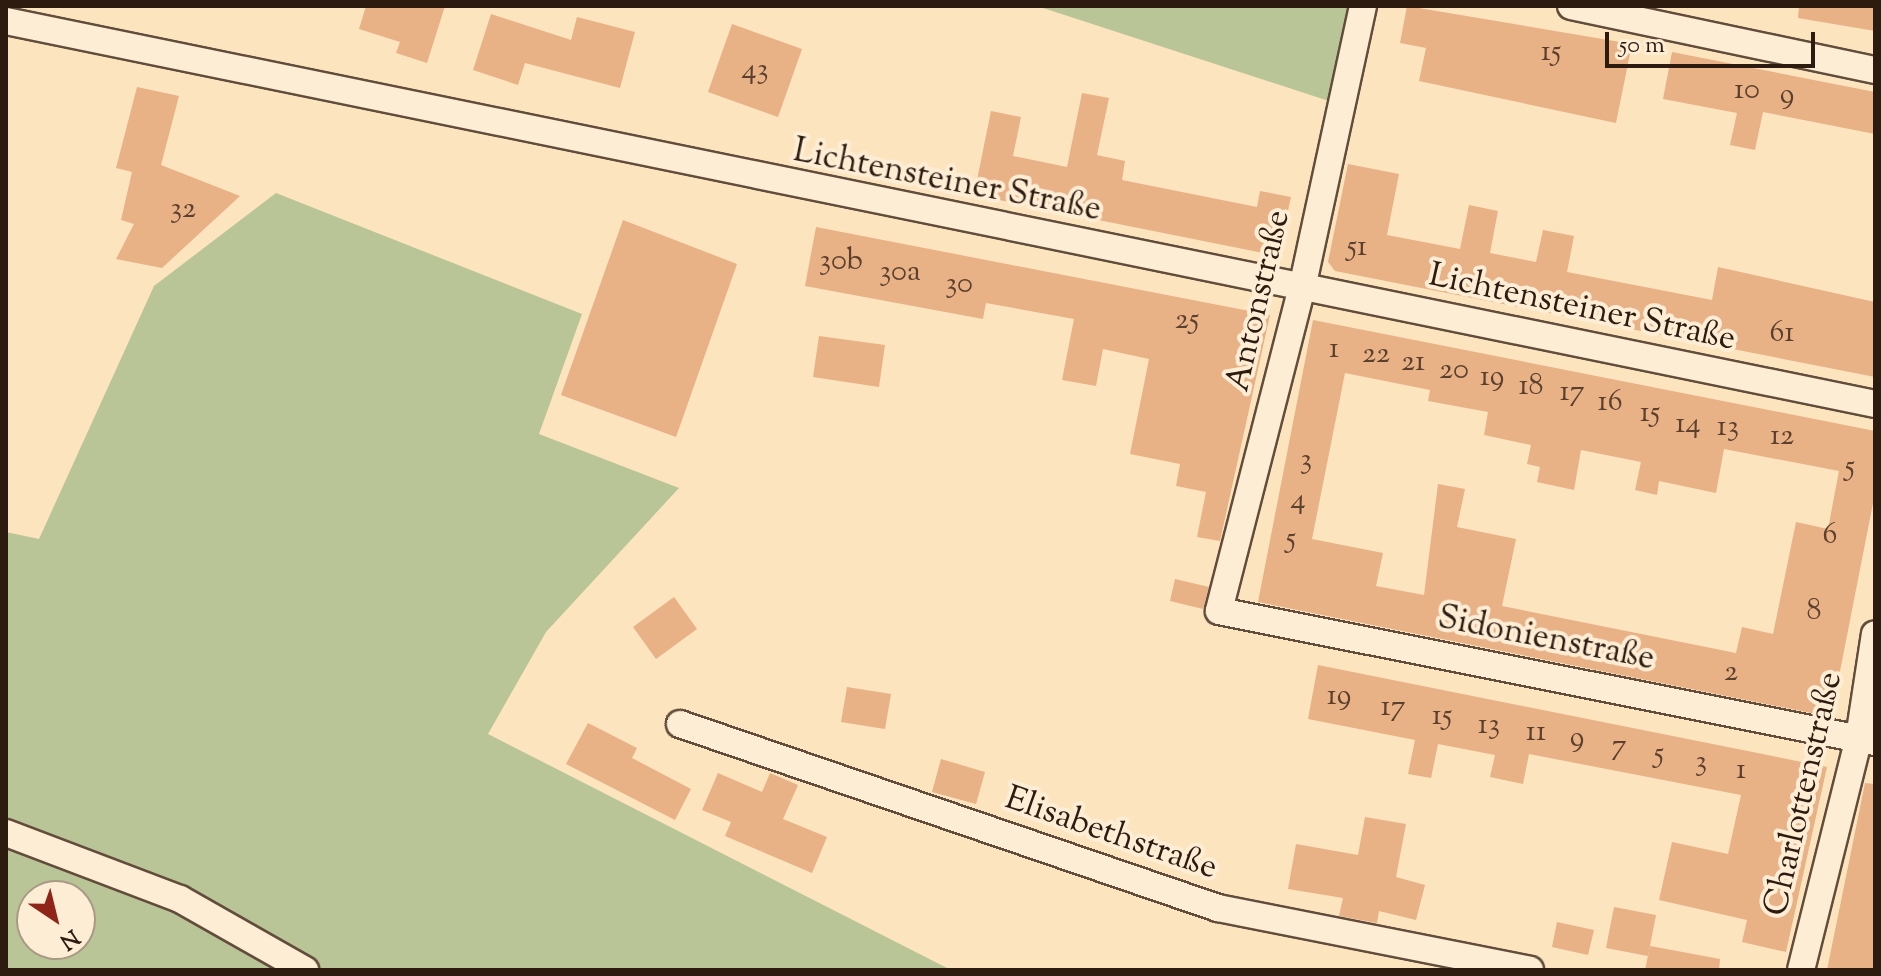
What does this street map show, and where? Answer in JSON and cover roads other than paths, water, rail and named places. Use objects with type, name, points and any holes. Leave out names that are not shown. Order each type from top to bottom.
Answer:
[{"type":"street","name":"Antonstraße","points":[[1219,611],[1302,287],[1363,6]]},
{"type":"street","points":[[1571,6],[1875,70]]},
{"type":"street","name":"Lichtensteiner Straße","points":[[6,21],[1875,404]]},
{"type":"street","name":"Sidonienstraße","points":[[1219,611],[1867,740]]},
{"type":"street","name":"Charlottenstraße","points":[[1801,970],[1867,740],[1875,634]]},
{"type":"street","name":"Elisabethstraße","points":[[680,724],[1218,908],[1530,970]]},
{"type":"street","points":[[6,833],[180,899],[305,970]]}]
